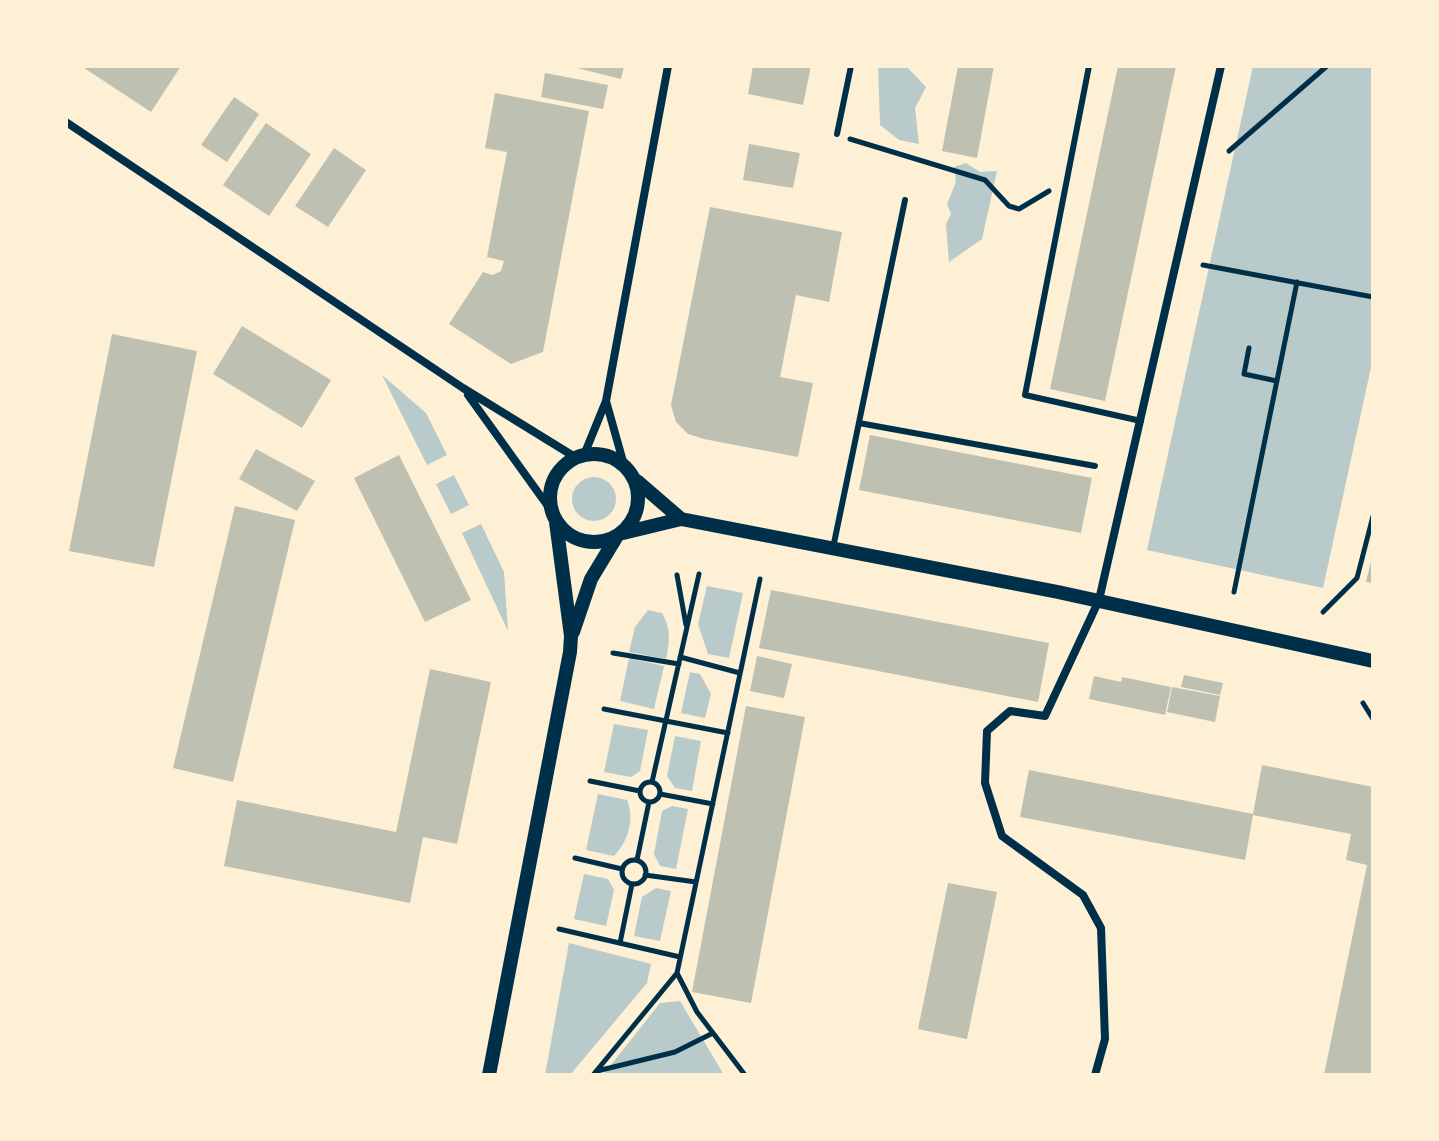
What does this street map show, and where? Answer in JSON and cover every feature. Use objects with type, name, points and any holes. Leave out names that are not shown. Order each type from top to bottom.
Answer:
[{"type":"street","points":[[571,636],[553,516],[553,481],[579,456],[606,401],[668,66]]},
{"type":"street","points":[[1095,1075],[1105,1039],[1101,928],[1083,895],[1002,836],[985,783],[987,731],[1010,711],[1045,716],[1099,600],[1221,66]]},
{"type":"street","points":[[66,122],[463,388],[579,456],[598,454],[624,465]]},
{"type":"street","points":[[463,388],[553,516],[580,541],[595,543],[681,519],[1099,600],[1373,661]]},
{"type":"street","points":[[606,401],[624,465],[634,478],[681,519]]},
{"type":"street","points":[[489,1075],[571,636],[591,579],[638,506],[634,478]]},
{"type":"lane","points":[[837,134],[851,66]]},
{"type":"lane","points":[[1089,66],[1025,395],[1141,421]]},
{"type":"lane","points":[[833,548],[905,200]]},
{"type":"lane","points":[[859,423],[1095,466]]},
{"type":"path","points":[[1229,151],[1327,66]]},
{"type":"path","points":[[837,134],[985,180],[1009,206],[1019,209],[1067,179]]},
{"type":"path","points":[[1203,265],[1373,297]]},
{"type":"path","points":[[1234,592],[1297,282]]},
{"type":"path","points":[[1249,348],[1244,374],[1277,381]]},
{"type":"path","points":[[1323,612],[1357,578],[1373,516]]},
{"type":"path","points":[[699,574],[652,782],[660,794],[713,804]]},
{"type":"path","points":[[677,575],[686,628]]},
{"type":"path","points":[[595,1073],[677,973],[760,579]]},
{"type":"path","points":[[613,653],[740,673]]},
{"type":"path","points":[[1363,703],[1373,719]]},
{"type":"path","points":[[604,709],[728,733]]},
{"type":"path","points":[[590,781],[640,791]]},
{"type":"path","points":[[649,802],[641,797],[640,791],[645,783],[652,782]]},
{"type":"path","points":[[637,860],[649,802],[660,794]]},
{"type":"path","points":[[575,858],[622,869]]},
{"type":"path","points":[[622,869],[627,862],[637,860]]},
{"type":"path","points":[[622,869],[625,880],[632,884],[640,882],[645,875],[644,866],[637,860]]},
{"type":"path","points":[[645,875],[696,882]]},
{"type":"path","points":[[620,943],[632,884]]},
{"type":"path","points":[[559,929],[680,957]]},
{"type":"path","points":[[677,973],[697,1012],[745,1075]]},
{"type":"path","points":[[595,1073],[675,1052],[713,1033]]},
{"type":"shaded area","points":[[878,66],[906,66],[926,87],[915,108],[919,144],[899,140],[880,125]]},
{"type":"shaded area","points":[[1253,66],[1373,66],[1373,358],[1323,588],[1147,550]]},
{"type":"shaded area","points":[[966,163],[980,172],[997,171],[982,239],[949,262],[946,224],[951,214],[947,204],[956,182],[954,167]]},
{"type":"shaded area","points":[[382,375],[426,413],[447,455],[427,465]]},
{"type":"shaded area","points":[[454,475],[469,505],[451,514],[436,484]]},
{"type":"shaded area","points":[[594,477],[610,483],[616,499],[610,515],[594,521],[578,515],[572,499],[578,483]]},
{"type":"shaded area","points":[[481,524],[504,572],[508,631],[462,533]]},
{"type":"shaded area","points":[[707,586],[743,593],[729,658],[708,654],[698,624]]},
{"type":"shaded area","points":[[648,610],[662,613],[667,624],[669,641],[666,659],[629,652],[635,627]]},
{"type":"shaded area","points":[[629,658],[664,666],[654,709],[620,701]]},
{"type":"shaded area","points":[[690,672],[700,674],[711,694],[705,718],[681,713]]},
{"type":"shaded area","points":[[614,724],[648,730],[640,771],[631,777],[604,772]]},
{"type":"shaded area","points":[[675,736],[701,741],[692,791],[675,788],[667,776]]},
{"type":"shaded area","points":[[598,794],[627,800],[629,807],[629,830],[614,856],[586,850]]},
{"type":"shaded area","points":[[672,806],[688,809],[676,869],[660,866],[654,854],[662,811]]},
{"type":"shaded area","points":[[584,874],[608,879],[614,890],[606,926],[574,919]]},
{"type":"shaded area","points":[[656,888],[671,891],[660,941],[634,936],[642,897]]},
{"type":"shaded area","points":[[569,943],[651,964],[647,983],[570,1075],[545,1075]]},
{"type":"shaded area","points":[[680,1001],[724,1075],[603,1075],[660,1003]]},
{"type":"building","points":[[81,66],[181,66],[151,112]]},
{"type":"building","points":[[569,66],[624,66],[621,79]]},
{"type":"building","points":[[753,66],[811,66],[803,105],[748,94]]},
{"type":"building","points":[[958,66],[994,66],[977,158],[942,151]]},
{"type":"building","points":[[1118,66],[1176,66],[1105,401],[1050,389]]},
{"type":"building","points":[[545,73],[608,85],[603,109],[541,97]]},
{"type":"building","points":[[495,93],[589,111],[543,352],[511,364],[449,324],[483,272],[493,275],[501,271],[504,261],[487,257],[507,152],[485,148]]},
{"type":"building","points":[[234,97],[259,114],[227,162],[201,145]]},
{"type":"building","points":[[266,123],[311,154],[269,216],[223,185]]},
{"type":"building","points":[[749,144],[800,153],[793,188],[743,180]]},
{"type":"building","points":[[334,148],[366,170],[328,227],[295,206]]},
{"type":"building","points":[[710,207],[842,232],[829,302],[796,295],[780,377],[813,383],[798,457],[704,439],[688,434],[676,422],[671,405]]},
{"type":"building","points":[[242,326],[331,380],[302,428],[213,374]]},
{"type":"building","points":[[112,334],[197,351],[154,567],[69,551]]},
{"type":"building","points":[[870,435],[1092,478],[1081,533],[859,490]]},
{"type":"building","points":[[256,449],[315,481],[297,511],[239,479]]},
{"type":"building","points":[[399,455],[471,600],[425,622],[354,478]]},
{"type":"building","points":[[235,506],[295,520],[233,782],[173,768]]},
{"type":"building","points":[[1373,557],[1373,583],[1366,582]]},
{"type":"building","points":[[771,590],[1049,643],[1038,702],[759,648]]},
{"type":"building","points":[[757,656],[792,664],[784,698],[750,691]]},
{"type":"building","points":[[430,669],[491,682],[457,844],[423,837],[410,903],[224,866],[237,800],[396,832]]},
{"type":"building","points":[[1184,675],[1223,683],[1220,695],[1181,687]]},
{"type":"building","points":[[1094,676],[1121,682],[1122,677],[1171,687],[1165,715],[1089,699]]},
{"type":"building","points":[[1172,687],[1220,696],[1215,722],[1167,712]]},
{"type":"building","points":[[746,706],[805,717],[751,1003],[692,992]]},
{"type":"building","points":[[1262,765],[1373,787],[1373,1075],[1324,1075],[1367,865],[1346,860],[1351,834],[1253,815],[1245,860],[1020,817],[1029,770],[1253,814]]},
{"type":"building","points":[[948,883],[997,892],[967,1039],[918,1029]]}]
